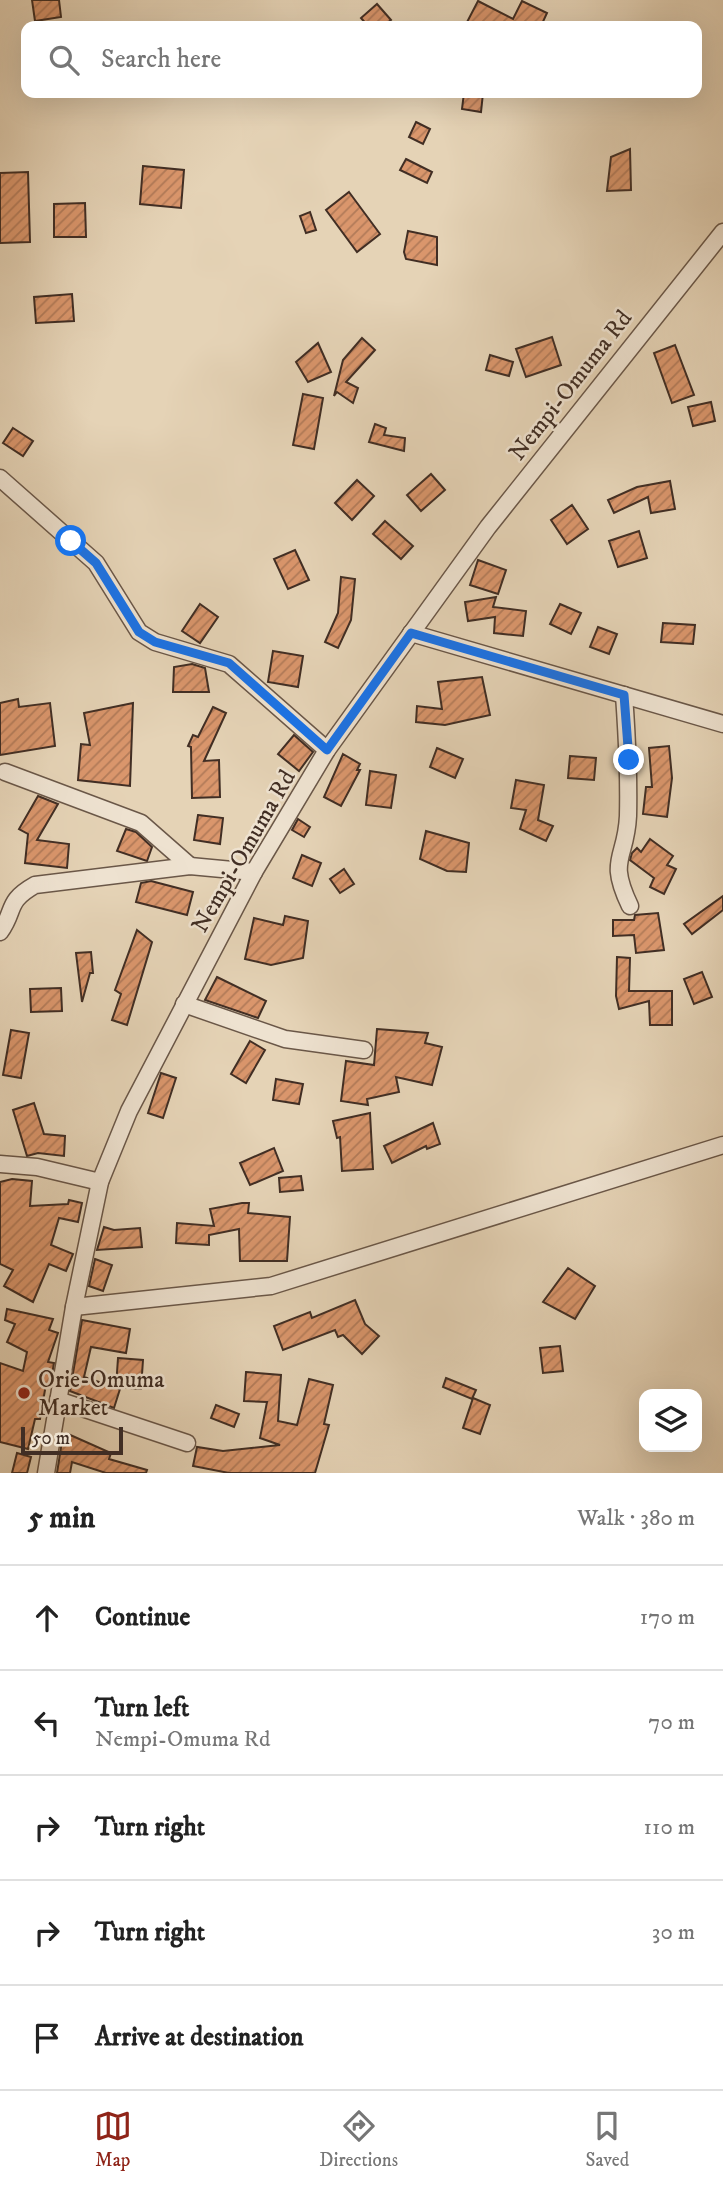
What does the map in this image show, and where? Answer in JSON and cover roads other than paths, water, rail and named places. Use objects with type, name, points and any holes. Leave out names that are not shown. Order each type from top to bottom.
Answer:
[{"type":"street","name":"Nempi-Omuma Rd","points":[[46,1473],[74,1307],[100,1182],[130,1111],[254,872],[327,750],[496,516],[656,312],[723,232]]},
{"type":"street","points":[[0,478],[96,563],[139,632],[155,642],[229,663],[327,750]]},
{"type":"street","points":[[411,633],[723,724],[723,734]]},
{"type":"street","points":[[624,695],[629,760],[628,821],[617,864],[620,885],[630,906]]},
{"type":"street","points":[[5,772],[141,823],[190,866]]},
{"type":"street","points":[[0,932],[19,894],[35,885],[190,866],[254,872]]},
{"type":"street","points":[[184,1004],[285,1039],[364,1050]]},
{"type":"street","points":[[74,1307],[271,1286],[723,1145]]},
{"type":"street","points":[[0,1164],[37,1167],[100,1182]]},
{"type":"street","points":[[58,1400],[187,1443]]},
{"type":"place","name":"Orie-Omuma Market","points":[[24,1393]]}]
